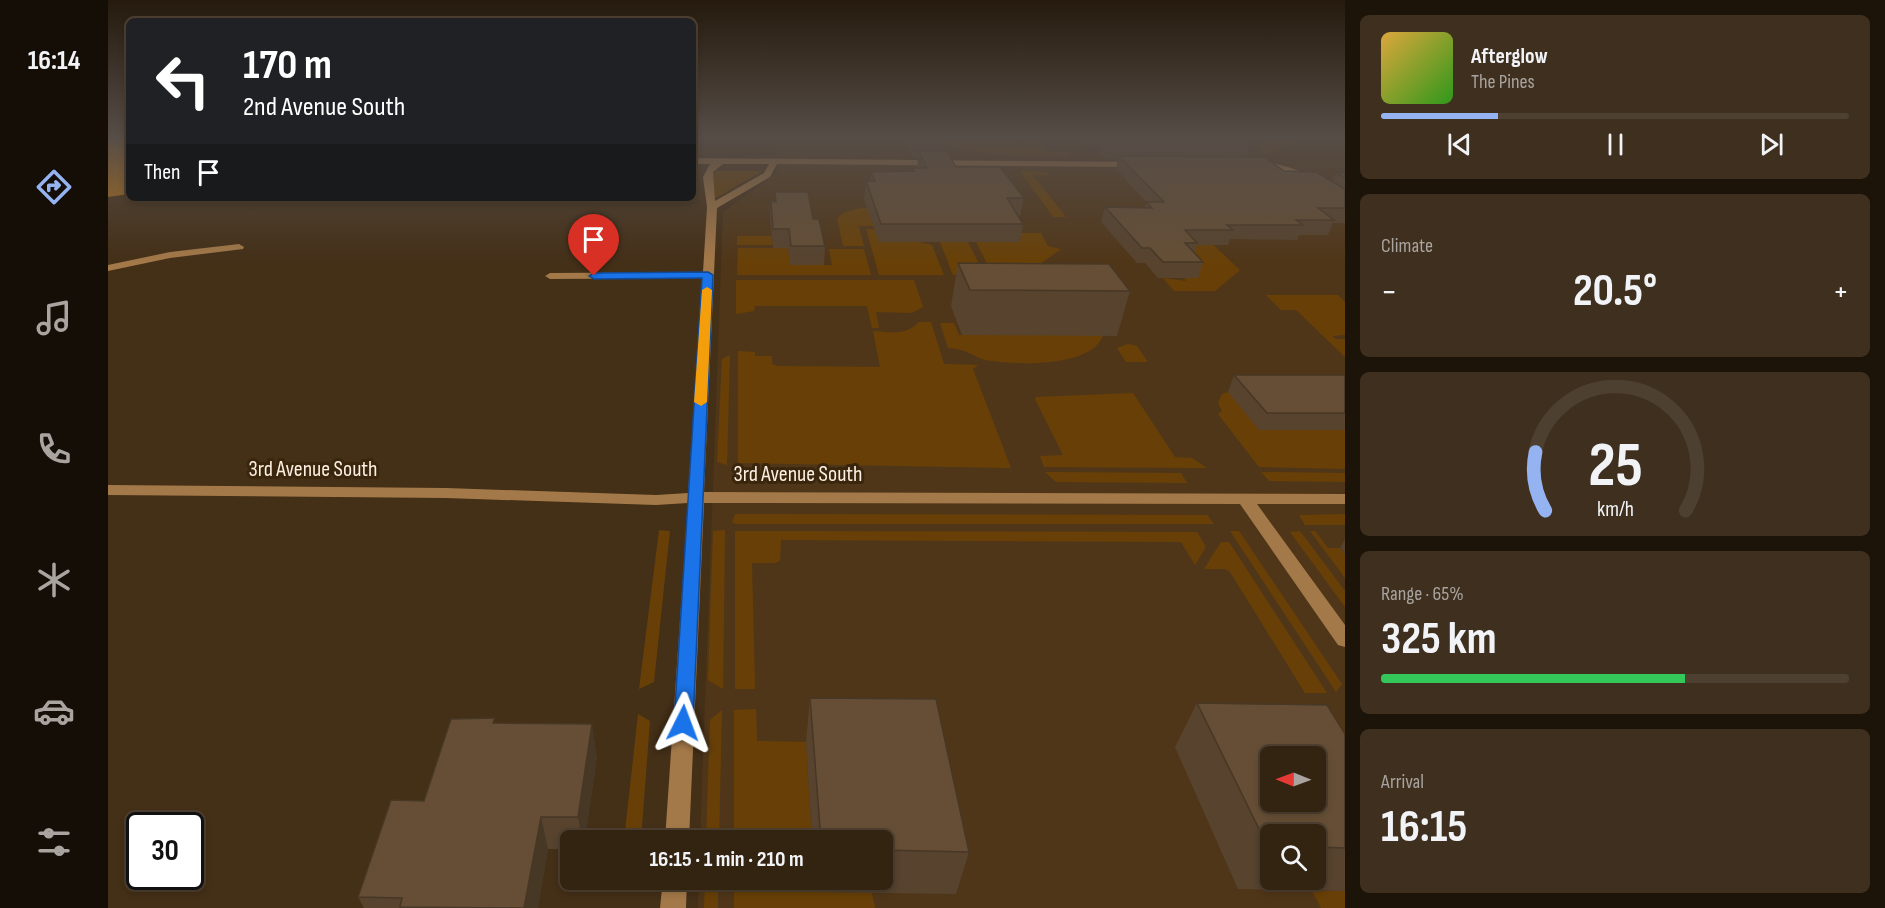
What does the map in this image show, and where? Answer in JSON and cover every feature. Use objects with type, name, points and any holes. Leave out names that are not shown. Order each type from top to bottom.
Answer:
[{"type":"street","points":[[678,830],[712,207],[708,197],[709,178]]},
{"type":"street","points":[[712,207],[761,178]]},
{"type":"street","points":[[1310,178],[1345,202]]},
{"type":"street","points":[[108,268],[170,255],[239,247]]},
{"type":"street","points":[[550,276],[708,275]]},
{"type":"street","name":"3rd Avenue South","points":[[108,490],[446,493],[656,500],[741,496],[1345,499]]},
{"type":"street","points":[[1245,499],[1345,640]]},
{"type":"street","points":[[673,908],[674,890]]},
{"type":"shaded area","points":[[108,178],[126,178],[126,194],[108,197]]},
{"type":"shaded area","points":[[713,178],[750,178],[716,198],[712,197]]},
{"type":"shaded area","points":[[770,178],[1345,178],[1345,908],[698,908],[699,890],[893,890],[893,830],[700,830],[723,212]]},
{"type":"shaded area","points":[[1025,178],[1036,178],[1066,217],[1053,217]]},
{"type":"shaded area","points":[[860,208],[911,208],[874,226],[859,226],[864,246],[843,246],[837,219],[842,214]]},
{"type":"shaded area","points":[[866,229],[875,229],[879,242],[920,242],[932,245],[944,275],[879,275]]},
{"type":"shaded area","points":[[1013,233],[1041,233],[1048,246],[1061,249],[1040,264],[993,275],[976,242],[1019,242]]},
{"type":"shaded area","points":[[737,236],[772,236],[773,245],[737,245]]},
{"type":"shaded area","points":[[1207,239],[1240,270],[1215,291],[1174,291],[1163,278],[1186,281],[1184,278],[1198,277],[1177,242]]},
{"type":"shaded area","points":[[940,242],[968,242],[985,276],[953,275]]},
{"type":"shaded area","points":[[738,248],[788,248],[791,265],[832,265],[829,249],[864,249],[871,275],[737,275]]},
{"type":"shaded area","points":[[736,280],[914,280],[923,307],[912,313],[876,312],[879,328],[872,328],[867,306],[755,306],[754,311],[736,314]]},
{"type":"shaded area","points":[[1266,295],[1338,295],[1345,302],[1345,335],[1332,336],[1336,339],[1345,339],[1345,357],[1296,310],[1281,310]]},
{"type":"shaded area","points":[[919,322],[931,322],[944,364],[978,365],[973,369],[1011,468],[738,463],[738,351],[755,352],[755,356],[772,356],[772,364],[778,366],[880,367],[873,331],[903,331]]},
{"type":"shaded area","points":[[940,323],[954,323],[959,335],[1103,335],[1096,345],[1085,353],[1071,358],[1054,362],[1004,362],[981,359],[962,350],[948,348]]},
{"type":"shaded area","points":[[1128,344],[1137,346],[1148,362],[1126,362],[1117,348]]},
{"type":"shaded area","points":[[730,355],[727,465],[717,462],[722,359]]},
{"type":"shaded area","points":[[1228,392],[1345,430],[1345,469],[1259,467],[1218,414],[1222,411],[1218,403],[1222,394]]},
{"type":"shaded area","points":[[1133,393],[1175,457],[1192,458],[1207,468],[1044,467],[1040,456],[1063,455],[1036,397]]},
{"type":"shaded area","points":[[1045,472],[1181,473],[1187,483],[1056,482]]},
{"type":"shaded area","points":[[1261,472],[1345,473],[1345,482],[1269,481]]},
{"type":"shaded area","points":[[735,514],[1207,515],[1214,524],[735,524],[732,522]]},
{"type":"shaded area","points":[[1345,514],[1345,525],[1305,525],[1299,515]]},
{"type":"shaded area","points":[[659,530],[670,531],[654,682],[639,689]]},
{"type":"shaded area","points":[[725,530],[723,689],[708,680],[713,531]]},
{"type":"shaded area","points":[[735,531],[1197,532],[1206,547],[1195,565],[1181,542],[781,540],[780,561],[752,563],[755,689],[735,689]]},
{"type":"shaded area","points":[[1230,531],[1239,531],[1342,684],[1336,692]]},
{"type":"shaded area","points":[[1300,531],[1345,591],[1345,607],[1290,532]]},
{"type":"shaded area","points":[[1310,531],[1315,531],[1328,548],[1340,548],[1345,554],[1345,578]]},
{"type":"shaded area","points":[[1221,542],[1229,542],[1327,693],[1305,693],[1230,572],[1225,569],[1204,569]]},
{"type":"shaded area","points":[[756,709],[757,741],[806,742],[811,830],[734,830],[734,710]]},
{"type":"shaded area","points":[[722,710],[719,830],[706,830],[710,720]]},
{"type":"shaded area","points":[[638,714],[650,721],[642,830],[625,830]]},
{"type":"shaded area","points":[[705,890],[718,890],[718,908],[704,908]]},
{"type":"shaded area","points":[[734,890],[816,890],[816,892],[872,893],[875,908],[734,908]]},
{"type":"shaded area","points":[[1312,891],[1345,891],[1345,908],[1321,908]]},
{"type":"building","points":[[874,178],[1009,178],[1024,198],[1007,198],[1023,224],[881,224],[866,181],[875,181]]},
{"type":"building","points":[[1141,178],[1327,178],[1345,189],[1345,208],[1318,208],[1334,220],[1296,220],[1303,225],[1227,225],[1233,230],[1185,230],[1197,243],[1185,243],[1203,262],[1163,262],[1150,248],[1142,248],[1105,207],[1152,208],[1146,202],[1164,202]]},
{"type":"building","points":[[775,192],[808,192],[813,219],[819,219],[825,246],[791,246],[789,229],[773,229],[771,201],[776,202]]},
{"type":"building","points":[[958,263],[1109,264],[1130,291],[970,290]]},
{"type":"building","points":[[1234,375],[1345,375],[1345,413],[1267,413]]},
{"type":"building","points":[[810,698],[936,699],[969,852],[893,850],[893,830],[820,830]]},
{"type":"building","points":[[1197,703],[1327,705],[1345,734],[1345,848],[1326,847],[1326,824],[1260,824],[1260,831]]},
{"type":"building","points":[[495,718],[493,723],[592,724],[578,817],[541,817],[524,908],[400,907],[402,898],[358,897],[391,800],[424,801],[451,719]]},
{"type":"slow traffic","points":[[701,402],[707,290]]},
{"type":"route","points":[[594,276],[708,275],[683,723]]}]
